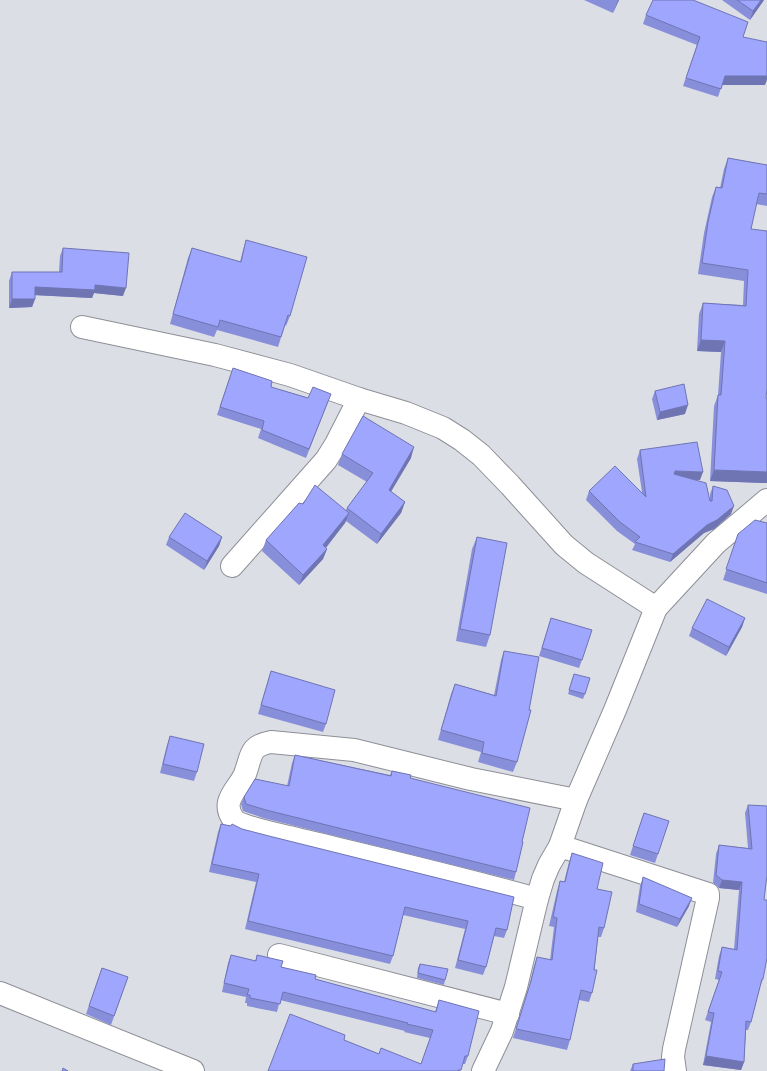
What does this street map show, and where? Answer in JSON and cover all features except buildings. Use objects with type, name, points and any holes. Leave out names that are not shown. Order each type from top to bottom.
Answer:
[{"type":"street","points":[[82,327],[215,355],[290,375],[359,399],[406,413],[443,428],[462,440],[486,460],[564,545],[586,563],[656,608]]},
{"type":"street","points":[[232,566],[326,460],[359,399]]},
{"type":"street","points":[[483,1071],[502,1031],[508,1014],[537,899],[549,865],[560,846],[576,800],[615,710],[656,608],[716,542],[767,500]]},
{"type":"street","points":[[537,899],[468,880],[273,834],[236,822],[230,813],[230,802],[233,792],[244,776],[252,751],[261,744],[271,742],[354,750],[471,778],[576,800]]},
{"type":"street","points":[[560,846],[708,894],[674,1049],[673,1057],[675,1071]]},
{"type":"street","points":[[279,955],[508,1014]]},
{"type":"street","points":[[0,993],[193,1071]]}]
